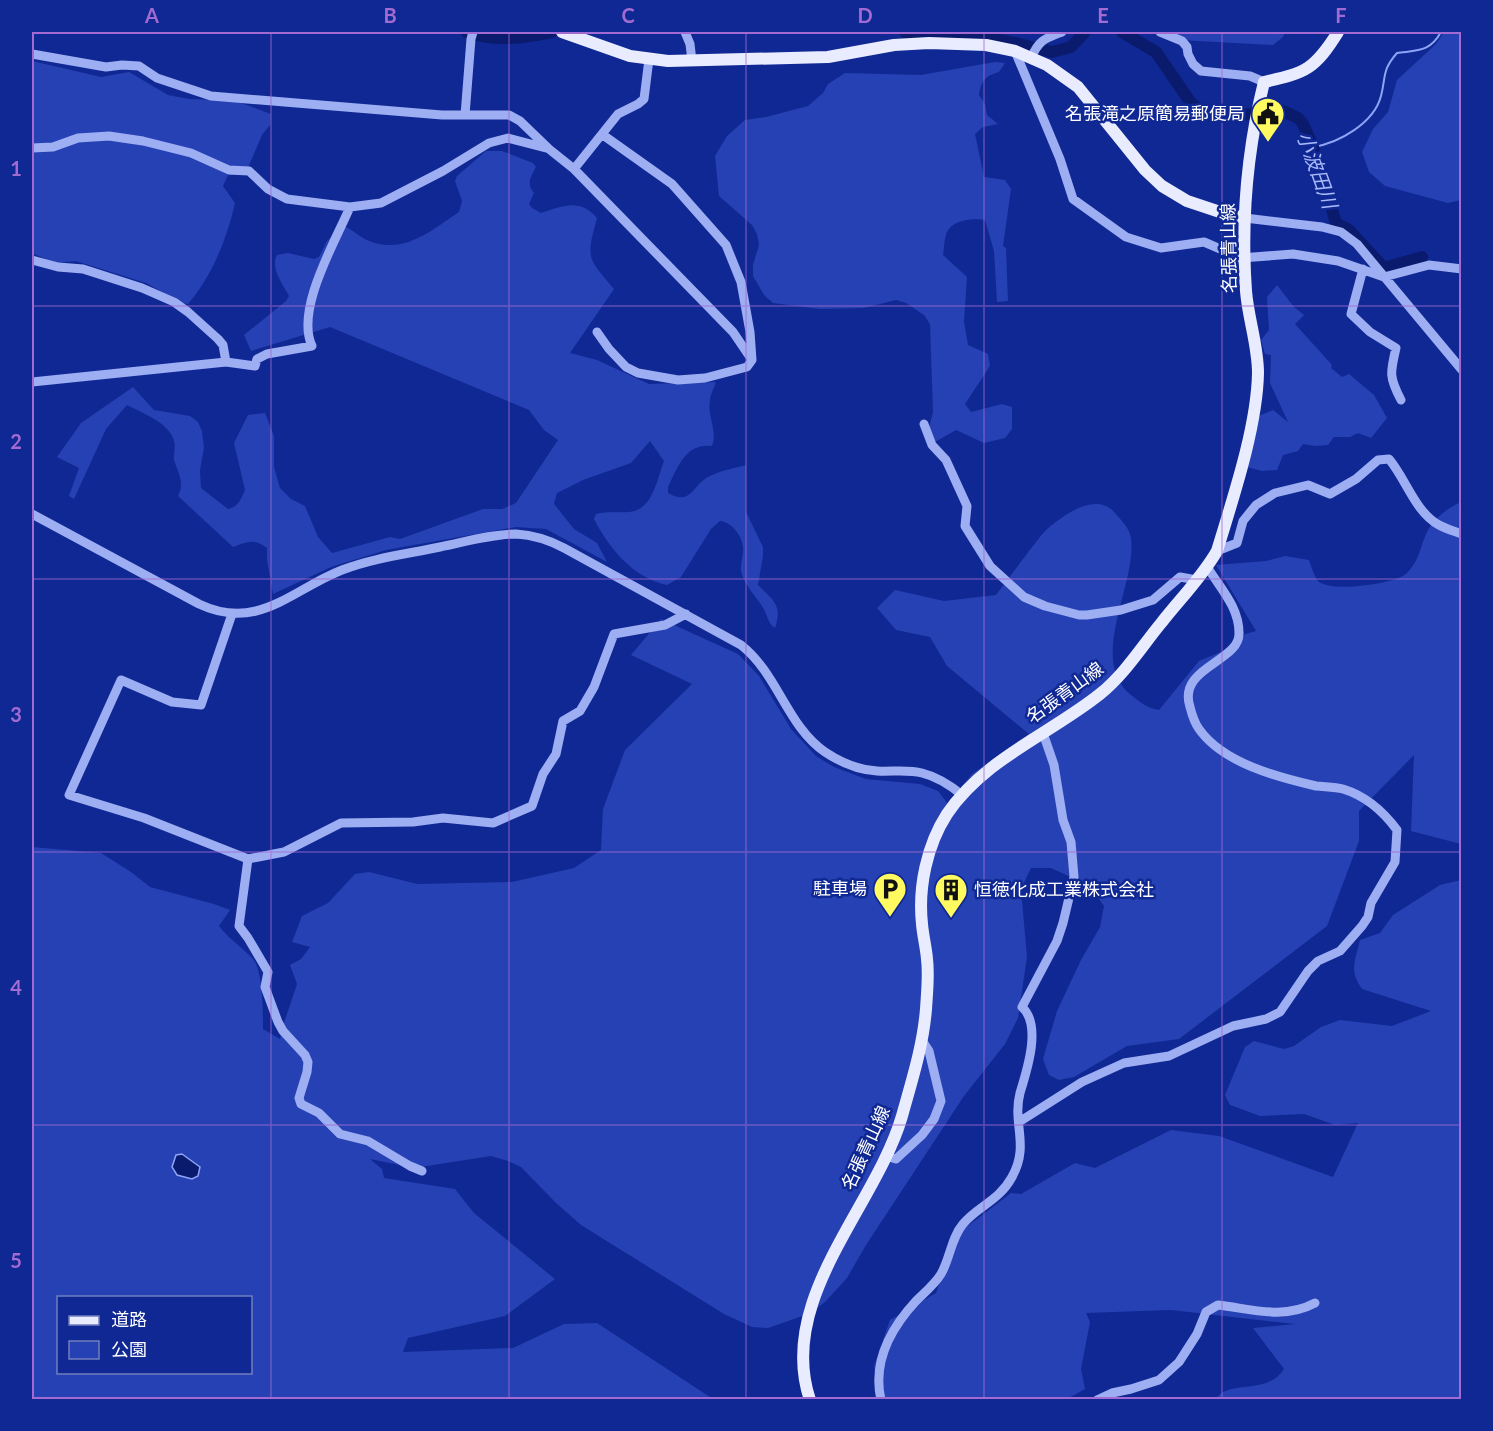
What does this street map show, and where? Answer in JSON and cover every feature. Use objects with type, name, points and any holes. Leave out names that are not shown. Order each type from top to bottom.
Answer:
[{"type":"main road","points":[[1264,82],[1295,76],[1309,67],[1322,57],[1338,32]]},
{"type":"main road","points":[[565,33],[630,56],[649,59],[828,57],[894,45],[929,43],[986,45],[1015,51],[1032,56],[1078,87],[1145,170],[1162,186],[1187,201],[1245,218]]},
{"type":"main road","name":"名張青山線","points":[[810,1400],[804,1376],[803,1342],[811,1310],[829,1264],[899,1127],[923,1042],[928,961],[921,922],[922,882],[933,843],[946,815],[962,795],[991,769],[1100,694],[1122,673],[1208,568],[1217,550],[1247,442],[1258,374],[1246,294],[1245,218],[1246,176],[1257,107],[1264,82]]},
{"type":"street","points":[[685,32],[690,44],[692,60]]},
{"type":"street","points":[[1032,56],[1037,44],[1062,32]]},
{"type":"street","points":[[1160,32],[1182,41],[1187,47],[1193,64],[1201,71],[1250,76],[1264,82]]},
{"type":"street","points":[[465,115],[472,35]]},
{"type":"street","points":[[1015,51],[1056,148],[1075,202],[1126,237],[1161,248],[1204,242],[1241,258],[1293,254],[1338,261],[1384,277],[1437,264],[1461,269]]},
{"type":"street","points":[[32,54],[106,67],[139,66],[157,78],[211,96],[442,115],[509,115],[520,121],[574,169],[733,332],[752,360]]},
{"type":"street","points":[[574,169],[618,114],[642,102],[649,59]]},
{"type":"street","points":[[597,332],[626,367],[638,373],[678,380],[705,378],[747,367],[752,360],[750,332],[741,282],[726,245],[672,184],[603,135]]},
{"type":"street","points":[[32,148],[53,147],[78,138],[109,136],[143,141],[191,153],[229,170],[249,171],[268,189],[287,199],[350,207],[389,200],[489,143],[508,138],[549,148]]},
{"type":"street","points":[[32,382],[226,363],[255,366],[257,359],[267,354],[312,346],[308,339],[307,322],[315,289],[350,207]]},
{"type":"street","points":[[1245,218],[1322,227],[1341,232],[1357,244],[1439,340],[1461,370]]},
{"type":"street","points":[[32,260],[58,267],[83,269],[142,288],[174,302],[218,339],[223,345],[226,363]]},
{"type":"street","points":[[1363,269],[1351,315],[1370,332],[1396,348],[1391,369],[1392,385],[1401,399]]},
{"type":"street","points":[[924,424],[932,445],[946,460],[967,506],[965,526],[990,566],[1024,597],[1045,606],[1087,615],[1121,610],[1153,600],[1179,577],[1197,580]]},
{"type":"street","points":[[1217,550],[1237,543],[1243,521],[1256,505],[1275,493],[1308,485],[1330,494],[1356,479],[1378,460],[1389,459],[1400,471],[1421,509],[1437,525],[1461,534]]},
{"type":"street","points":[[32,514],[199,604],[232,614],[263,610],[323,579],[365,563],[488,537],[513,534],[533,536],[556,544],[733,640],[755,657],[769,674],[801,729],[825,752],[849,765],[870,770],[904,770],[923,773],[949,784],[962,795]]},
{"type":"street","points":[[1019,1122],[1082,1082],[1124,1063],[1169,1056],[1233,1026],[1266,1019],[1280,1012],[1308,971],[1318,961],[1340,951],[1362,926],[1368,917],[1371,903],[1395,862],[1397,830],[1379,808],[1343,789],[1288,780],[1263,772],[1227,754],[1210,741],[1194,722],[1188,703],[1191,684],[1238,642],[1239,634],[1230,602],[1208,568]]},
{"type":"street","points":[[232,614],[201,705],[172,702],[121,680],[69,795],[144,818],[248,859],[284,852],[341,823],[413,822],[442,818],[493,823],[532,806],[543,774],[556,754],[563,721],[580,711],[594,687],[614,634],[665,625],[686,614]]},
{"type":"street","points":[[881,1400],[879,1373],[889,1336],[898,1321],[939,1278],[961,1226],[993,1201],[1012,1178],[1019,1162],[1022,1147],[1017,1106],[1028,1071],[1032,1026],[1028,1012],[1022,1007],[1057,941],[1064,923],[1074,877],[1071,842],[1063,820],[1054,765],[1043,733]]},
{"type":"street","points":[[248,859],[239,926],[268,972],[265,987],[278,1022],[307,1058],[309,1066],[300,1094],[301,1104],[319,1113],[340,1134],[368,1141],[422,1171]]},
{"type":"street","points":[[885,1156],[896,1159],[922,1135],[934,1119],[941,1101],[929,1051],[923,1042]]},
{"type":"street","points":[[1097,1400],[1112,1393],[1159,1380],[1179,1362],[1197,1334],[1206,1312],[1218,1305],[1268,1313],[1292,1312],[1315,1304]]},
{"type":"green space","points":[[1167,32],[1285,32],[1283,37],[1273,45],[1179,40]]},
{"type":"green space","points":[[1444,32],[1462,32],[1461,200],[1448,203],[1385,186],[1369,172],[1362,152],[1373,129],[1388,112],[1397,80],[1436,44]]},
{"type":"green space","points":[[32,61],[101,77],[129,72],[168,95],[241,103],[271,114],[270,125],[262,135],[245,175],[228,175],[223,186],[235,203],[232,217],[211,269],[188,304],[146,283],[76,261],[55,263],[32,253]]},
{"type":"green space","points":[[995,62],[1005,63],[999,72],[984,80],[979,95],[985,104],[987,115],[998,124],[983,127],[975,134],[984,177],[1005,180],[1011,189],[1003,246],[1006,248],[1008,301],[997,302],[994,251],[985,220],[968,220],[952,226],[946,235],[943,255],[967,277],[964,322],[968,345],[988,354],[990,366],[965,404],[971,412],[1002,404],[1012,407],[1012,429],[1005,438],[984,443],[956,430],[935,442],[928,432],[933,412],[930,324],[924,315],[906,303],[896,300],[864,308],[820,309],[773,303],[764,295],[753,276],[753,265],[759,245],[757,234],[752,225],[719,196],[715,156],[727,136],[745,120],[808,106],[823,93],[828,84],[845,73],[921,75]]},
{"type":"green space","points":[[486,151],[502,151],[533,163],[536,167],[530,183],[534,193],[529,204],[532,208],[541,213],[564,206],[578,206],[591,212],[597,218],[591,242],[591,257],[598,270],[614,289],[570,353],[597,360],[649,384],[716,382],[709,407],[714,435],[712,446],[695,448],[689,452],[679,464],[668,487],[668,493],[687,496],[708,477],[746,465],[746,512],[763,547],[758,585],[772,599],[777,608],[775,628],[770,624],[765,611],[743,576],[742,543],[736,530],[729,524],[720,521],[711,529],[681,577],[667,585],[643,576],[633,569],[607,541],[594,519],[596,514],[637,510],[644,506],[653,492],[664,461],[650,441],[631,463],[583,480],[557,493],[554,504],[574,529],[597,543],[607,562],[546,529],[516,527],[386,550],[331,567],[273,594],[267,548],[254,542],[233,547],[178,496],[181,482],[174,460],[175,443],[171,435],[155,419],[127,405],[106,429],[74,499],[69,496],[79,468],[57,457],[81,423],[133,387],[154,410],[190,416],[198,422],[202,431],[204,448],[200,470],[201,488],[228,509],[237,504],[245,490],[234,443],[248,415],[265,413],[274,436],[274,467],[280,488],[291,499],[305,506],[318,537],[332,553],[390,537],[400,539],[483,509],[502,509],[516,503],[558,440],[544,430],[529,410],[330,327],[251,351],[244,335],[286,301],[289,296],[276,271],[277,255],[288,253],[314,259],[319,257],[327,241],[342,225],[370,242],[387,245],[409,242],[420,237],[459,212],[462,201],[455,181],[457,176]]},
{"type":"green space","points":[[1277,285],[1294,307],[1304,315],[1295,324],[1332,365],[1331,368],[1342,377],[1349,374],[1374,395],[1387,418],[1371,438],[1358,433],[1350,437],[1334,437],[1328,445],[1303,444],[1298,451],[1283,455],[1277,470],[1262,471],[1247,467],[1256,417],[1273,410],[1288,422],[1270,383],[1271,355],[1265,354],[1261,340],[1269,330],[1267,297]]},
{"type":"green space","points":[[1461,502],[1461,844],[1411,831],[1414,755],[1359,811],[1359,841],[1327,926],[1179,1039],[1127,1046],[1074,1077],[1059,1080],[1049,1075],[1043,1059],[1057,1011],[1081,960],[1100,927],[1104,906],[1094,892],[1077,880],[1051,868],[1031,868],[1021,889],[1027,957],[1018,1018],[1005,1044],[964,1096],[866,1245],[847,1278],[826,1301],[811,1313],[768,1328],[752,1327],[724,1314],[581,1225],[521,1167],[508,1161],[491,1156],[414,1168],[370,1159],[382,1169],[384,1178],[455,1189],[474,1213],[555,1279],[505,1316],[408,1338],[403,1352],[513,1348],[564,1324],[597,1323],[713,1399],[32,1400],[32,847],[101,853],[150,887],[230,910],[219,926],[253,959],[259,972],[262,992],[263,1029],[280,1039],[297,984],[290,965],[301,959],[310,947],[292,942],[302,916],[328,903],[355,874],[369,872],[417,884],[512,882],[574,868],[601,850],[603,809],[625,750],[692,684],[631,655],[661,619],[738,654],[759,676],[791,729],[816,756],[834,767],[866,779],[920,784],[938,791],[948,804],[972,774],[1029,734],[947,666],[930,637],[896,630],[877,608],[895,590],[944,601],[996,595],[1053,524],[1079,508],[1098,504],[1106,506],[1124,524],[1131,538],[1131,557],[1113,642],[1113,662],[1119,680],[1131,695],[1144,705],[1159,710],[1199,661],[1235,646],[1245,634],[1256,631],[1216,565],[1266,561],[1285,556],[1309,560],[1318,581],[1325,585],[1348,587],[1377,584],[1407,573],[1417,558],[1430,527],[1442,514]]},
{"type":"green space","points":[[1461,880],[1461,1399],[1216,1399],[1229,1390],[1258,1385],[1277,1377],[1284,1369],[1253,1328],[1295,1324],[1171,1310],[1086,1313],[1090,1322],[1081,1369],[1085,1389],[1067,1399],[879,1399],[874,1366],[890,1320],[936,1293],[956,1235],[1011,1193],[1021,1194],[1075,1163],[1095,1168],[1171,1130],[1219,1136],[1333,1177],[1358,1123],[1335,1125],[1304,1114],[1260,1116],[1230,1105],[1225,1095],[1245,1047],[1254,1041],[1284,1049],[1294,1046],[1321,1027],[1340,1020],[1392,1026],[1431,1011],[1362,989],[1354,971],[1356,954],[1360,940],[1380,933],[1393,915],[1440,885]]},
{"type":"shaded area","points":[[182,1154],[200,1167],[198,1176],[192,1179],[177,1175],[172,1167],[176,1155]]},
{"type":"waterway","name":"小波田川","points":[[467,32],[488,37],[509,38],[552,32]]},
{"type":"waterway","name":"小波田川","points":[[905,32],[1001,40],[1052,52],[1071,47],[1085,32]]},
{"type":"waterway","name":"小波田川","points":[[1122,32],[1156,52],[1191,103],[1211,115],[1250,114],[1278,109],[1298,118],[1313,147],[1336,223],[1349,230],[1384,268],[1422,257]]},
{"type":"waterway","points":[[1313,147],[1334,141],[1363,123],[1377,106],[1385,73],[1397,53],[1428,47],[1441,32]]},
{"type":"place","name":"名張滝之原簡易郵便局","points":[[1268,143]]},
{"type":"place","name":"駐車場","points":[[890,918]]},
{"type":"place","name":"恒徳化成工業株式会社","points":[[951,919]]}]
